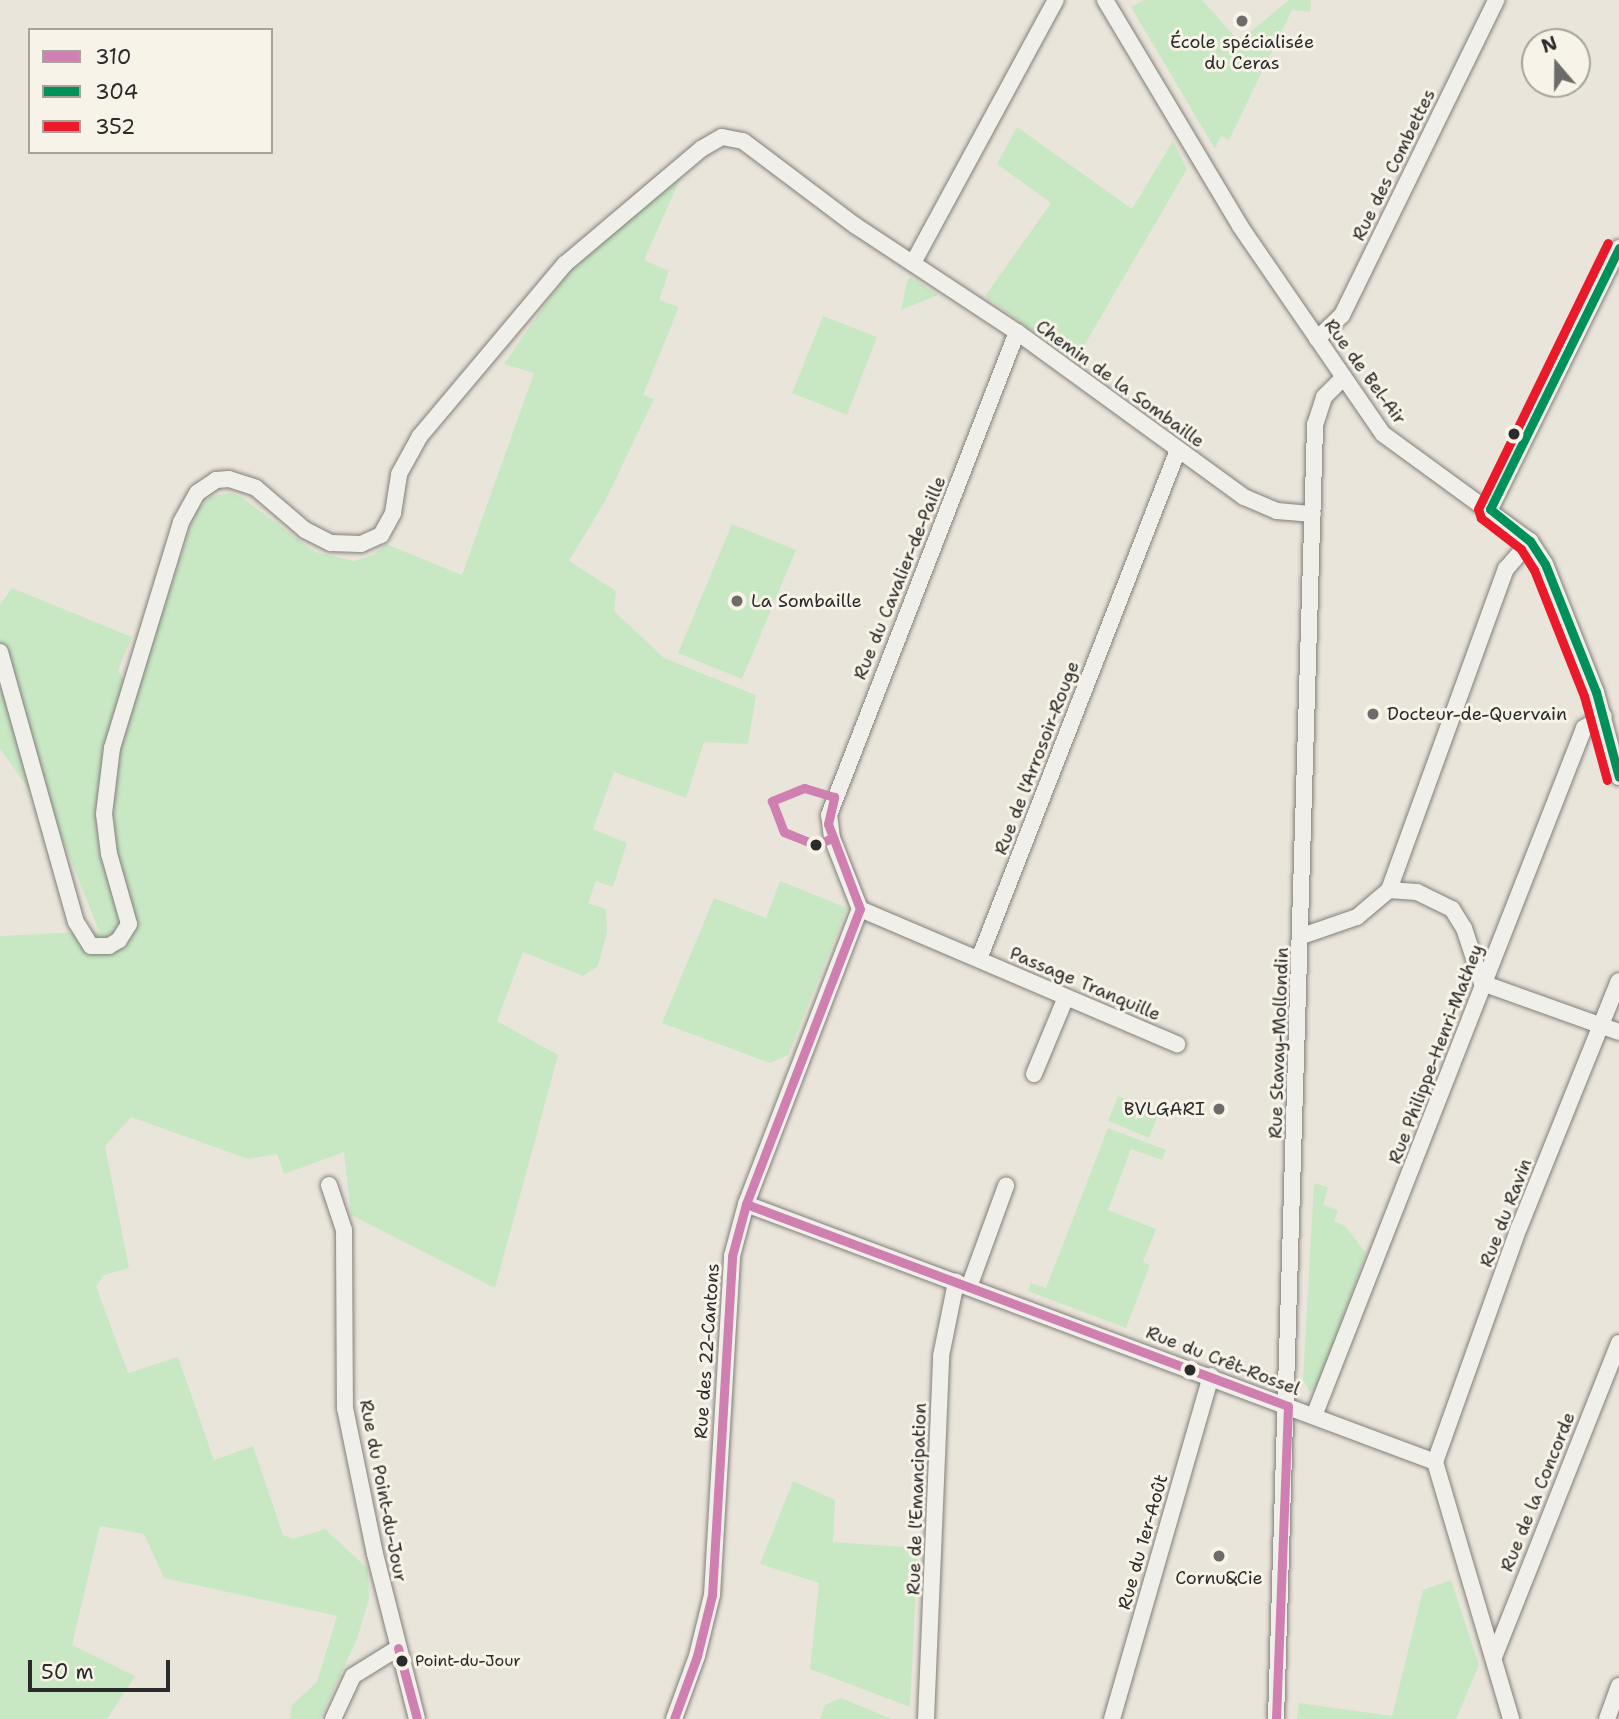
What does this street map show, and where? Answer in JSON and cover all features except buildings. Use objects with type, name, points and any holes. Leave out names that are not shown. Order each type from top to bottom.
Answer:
[{"type":"street","points":[[913,262],[1056,0]]},
{"type":"street","name":"Rue de Bel-Air","points":[[1105,0],[1240,226],[1394,446],[1490,509],[1530,541],[1545,564],[1604,716],[1617,751],[1619,777]]},
{"type":"street","name":"Rue des Combettes","points":[[1317,339],[1342,315],[1496,0]]},
{"type":"street","name":"Chemin de la Sombaille","points":[[0,652],[76,922],[91,946],[109,946],[129,924],[106,834],[112,748],[181,522],[197,493],[216,480],[229,479],[256,488],[305,530],[331,543],[361,544],[381,535],[393,513],[399,474],[420,436],[565,264],[671,173],[722,136],[743,141],[1260,506],[1312,514]]},
{"type":"street","points":[[1490,509],[1619,248]]},
{"type":"street","name":"Rue du Cavalier-de-Paille","points":[[860,909],[828,824],[834,797],[1017,332]]},
{"type":"street","name":"Rue Stavay-Mollondin","points":[[1276,1719],[1317,412],[1324,397],[1344,377]]},
{"type":"street","name":"Rue de l'Arrosoir-Rouge","points":[[979,959],[1178,450]]},
{"type":"street","points":[[1302,936],[1357,917],[1389,890],[1506,569],[1530,541]]},
{"type":"street","name":"Rue Philippe-Henri-Mathey","points":[[1314,1416],[1584,728],[1604,716]]},
{"type":"street","points":[[1389,890],[1417,892],[1452,909],[1464,928],[1482,983],[1619,1032]]},
{"type":"street","points":[[860,909],[979,959]]},
{"type":"street","name":"Rue des 22-Cantons","points":[[674,1719],[705,1633],[712,1595],[728,1280],[746,1204],[860,909]]},
{"type":"street","name":"Passage Tranquille","points":[[979,959],[1177,1044]]},
{"type":"street","name":"Rue du Ravin","points":[[1435,1462],[1519,1228],[1619,981]]},
{"type":"street","points":[[1034,1074],[1066,997]]},
{"type":"street","name":"Rue du Point-du-Jour","points":[[329,1185],[344,1230],[345,1408],[398,1648],[417,1719]]},
{"type":"street","name":"Rue de l'Emancipation","points":[[926,1719],[941,1356],[963,1285],[1006,1186]]},
{"type":"street","name":"Rue du Crêt-Rossel","points":[[746,1204],[1435,1462]]},
{"type":"street","name":"Rue de la Concorde","points":[[1494,1657],[1619,1343]]},
{"type":"street","name":"Rue du 1er-Août","points":[[1112,1719],[1211,1377]]},
{"type":"street","points":[[1435,1462],[1511,1719]]},
{"type":"street","points":[[333,1719],[353,1676],[398,1648]]},
{"type":"street","points":[[1607,1719],[1619,1686]]},
{"type":"green space","points":[[1144,0],[1202,0],[1239,41],[1289,0],[1311,0],[1310,12],[1292,10],[1229,140],[1221,136],[1215,149],[1131,7]]},
{"type":"green space","points":[[1017,127],[1132,209],[1173,141],[1187,169],[1075,361],[985,296],[1051,203],[997,164]]},
{"type":"green space","points":[[682,175],[644,260],[669,271],[659,300],[679,307],[643,395],[654,399],[605,501],[569,561],[616,591],[614,611],[664,658],[756,695],[748,744],[704,742],[686,798],[614,772],[593,829],[627,843],[613,887],[596,881],[588,903],[606,909],[607,932],[598,966],[583,976],[523,952],[497,1021],[558,1055],[495,1288],[351,1215],[344,1152],[284,1174],[277,1154],[248,1159],[131,1117],[105,1146],[129,1268],[104,1275],[96,1286],[128,1373],[178,1357],[214,1460],[253,1446],[283,1535],[293,1539],[325,1529],[368,1569],[369,1599],[357,1639],[320,1719],[290,1719],[292,1705],[317,1682],[337,1616],[164,1578],[144,1534],[100,1526],[72,1645],[135,1676],[107,1719],[0,1719],[0,936],[99,931],[59,830],[0,749],[0,605],[12,588],[132,637],[118,670],[134,699],[195,513],[210,497],[230,493],[240,496],[315,552],[354,561],[373,555],[386,544],[462,575],[534,373],[504,364],[574,263]]},
{"type":"green space","points":[[910,277],[938,295],[901,310],[907,282]]},
{"type":"green space","points":[[823,316],[877,337],[847,415],[792,393]]},
{"type":"green space","name":"La Sombaille","points":[[732,524],[796,550],[742,679],[678,653]]},
{"type":"green space","points":[[780,881],[847,908],[788,1055],[770,1063],[662,1023],[714,898],[766,918]]},
{"type":"green space","points":[[1118,1096],[1159,1113],[1149,1138],[1108,1121]]},
{"type":"green space","points":[[1108,1128],[1166,1150],[1162,1160],[1131,1149],[1108,1210],[1156,1229],[1143,1262],[1150,1265],[1126,1328],[1028,1291],[1031,1283],[1046,1288]]},
{"type":"green space","points":[[1314,1183],[1328,1187],[1323,1205],[1338,1210],[1334,1221],[1345,1226],[1366,1253],[1320,1384],[1317,1390],[1309,1391],[1303,1379]]},
{"type":"green space","points":[[793,1481],[835,1500],[833,1542],[918,1548],[910,1707],[810,1669],[819,1583],[760,1564]]},
{"type":"green space","points":[[1451,1580],[1479,1665],[1456,1719],[1297,1719],[1299,1703],[1392,1716],[1423,1590]]},
{"type":"green space","points":[[841,1698],[892,1719],[820,1719],[825,1705]]},
{"type":"transit line","name":"352","points":[[1607,780],[1584,696],[1534,570],[1521,549],[1481,518],[1478,509],[1608,243]]},
{"type":"transit line","name":"304","points":[[1490,509],[1619,248]]},
{"type":"transit line","name":"304","points":[[1490,509],[1530,541],[1545,564],[1596,692],[1619,777]]},
{"type":"transit line","name":"310","points":[[674,1719],[697,1656],[712,1595],[732,1256],[746,1204],[860,909],[828,824],[834,797],[804,788],[772,801],[784,832],[816,845],[832,838]]},
{"type":"transit line","name":"310","points":[[746,1204],[1288,1406],[1276,1719]]},
{"type":"transit line","name":"310","points":[[398,1648],[417,1719]]},
{"type":"place","name":"École spécialisée du Ceras","points":[[1242,21]]},
{"type":"place","name":"La Sombaille","points":[[737,601]]},
{"type":"place","name":"Docteur-de-Quervain","points":[[1373,714]]},
{"type":"place","name":"BVLGARI","points":[[1219,1109]]},
{"type":"place","name":"Cornu&Cie","points":[[1219,1556]]},
{"type":"place","name":"Point-du-Jour","points":[[402,1661]]}]
